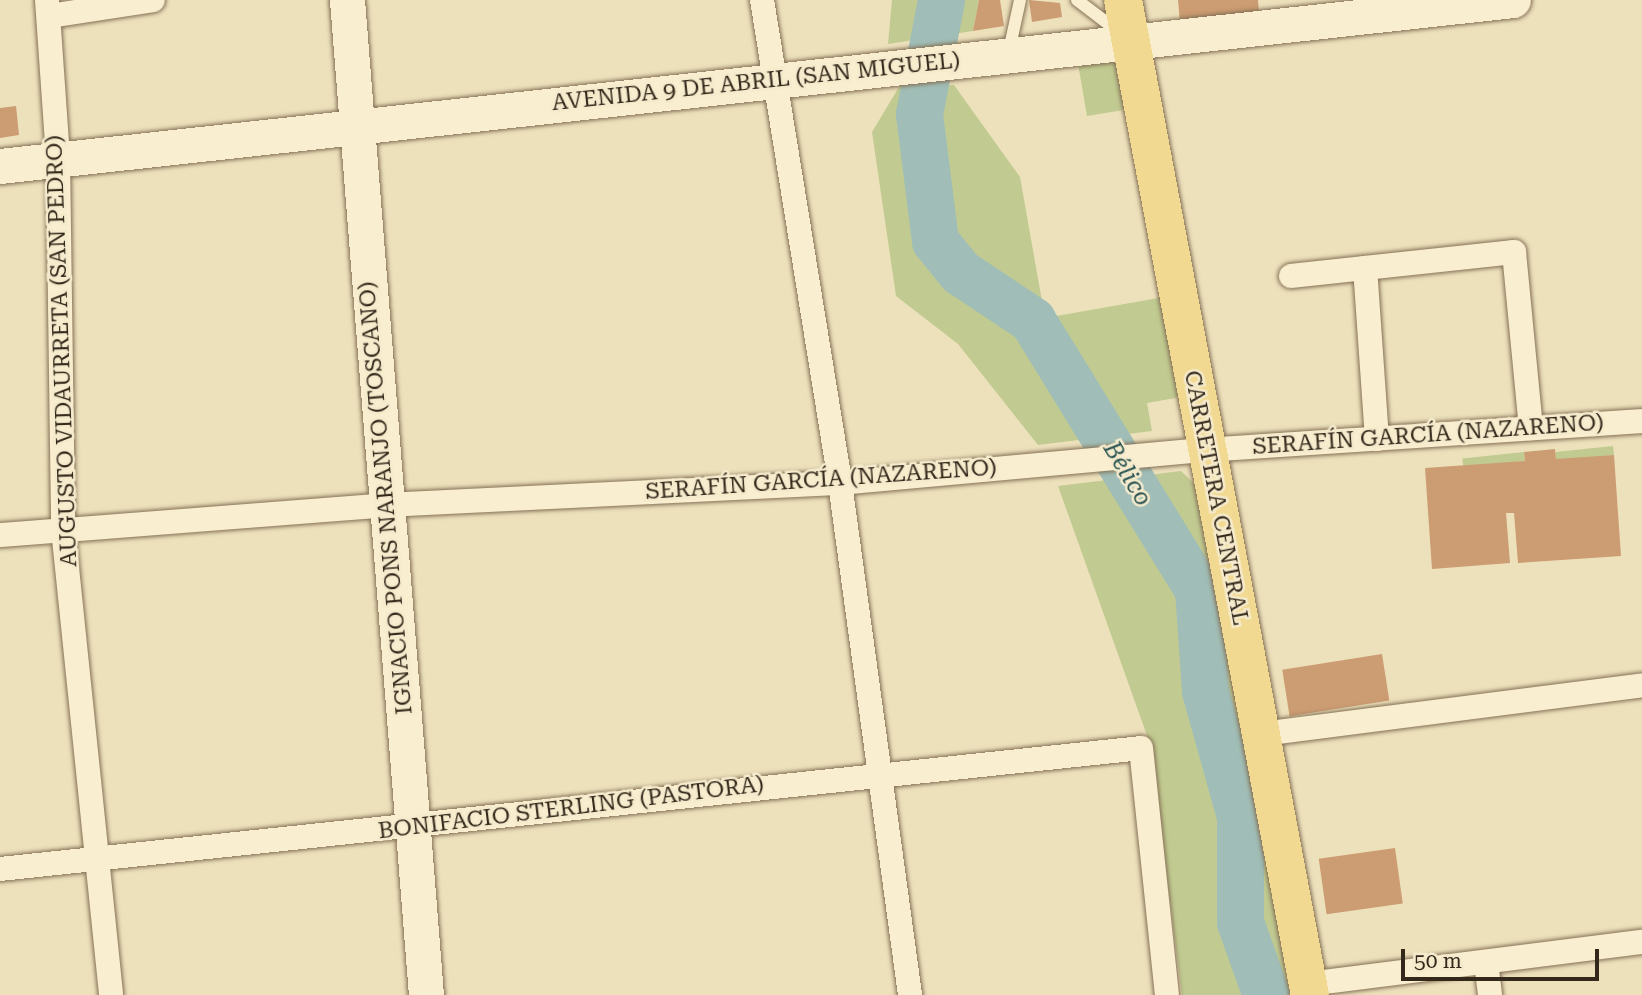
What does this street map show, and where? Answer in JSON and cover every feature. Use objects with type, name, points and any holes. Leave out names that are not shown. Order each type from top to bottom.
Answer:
[{"type":"main road","name":"CARRETERA CENTRAL","points":[[1123,0],[1187,452],[1262,734],[1309,990]]},
{"type":"street","points":[[48,8],[153,0]]},
{"type":"street","name":"IGNACIO PONS NARANJO (TOSCANO)","points":[[346,0],[426,995]]},
{"type":"street","points":[[762,0],[840,483],[910,995]]},
{"type":"street","name":"AVENIDA 9 DE ABRIL (SAN MIGUEL)","points":[[0,166],[1513,0]]},
{"type":"street","name":"AUGUSTO VIDAURRETA (SAN PEDRO)","points":[[48,8],[58,159],[63,530],[111,995]]},
{"type":"street","points":[[1291,276],[1514,252],[1531,428]]},
{"type":"street","points":[[1365,268],[1377,439]]},
{"type":"street","name":"SERAFÍN GARCÍA (NAZARENO)","points":[[0,535],[387,505],[840,483],[1187,452],[1642,421]]},
{"type":"street","points":[[1262,734],[1642,685]]},
{"type":"street","name":"BONIFACIO STERLING (PASTORA)","points":[[0,869],[97,857],[413,827],[881,773],[1141,748],[1167,995]]},
{"type":"street","points":[[1309,990],[1486,962],[1642,942]]},
{"type":"street","points":[[1486,962],[1490,995]]},
{"type":"lane","points":[[1008,55],[1020,0]]},
{"type":"lane","points":[[1077,0],[1130,41]]},
{"type":"green space","points":[[892,0],[979,0],[973,31],[888,44]]},
{"type":"green space","points":[[1114,58],[1122,66],[1130,109],[1087,116],[1078,64]]},
{"type":"green space","points":[[954,85],[1020,177],[1045,318],[1164,297],[1181,397],[1147,403],[1152,431],[1038,445],[958,344],[896,296],[872,132],[899,87]]},
{"type":"green space","points":[[1613,446],[1614,455],[1556,461],[1555,452]]},
{"type":"green space","points":[[1524,452],[1525,461],[1463,467],[1462,458]]},
{"type":"green space","points":[[1181,471],[1200,489],[1290,995],[1182,995],[1150,744],[1058,486]]},
{"type":"building","points":[[979,0],[1000,0],[1004,26],[973,31]]},
{"type":"building","points":[[1029,0],[1060,3],[1062,17],[1032,22]]},
{"type":"building","points":[[1178,0],[1258,0],[1259,14],[1180,23]]},
{"type":"building","points":[[16,106],[19,135],[0,138],[0,108]]},
{"type":"building","points":[[1555,449],[1556,459],[1614,455],[1621,556],[1518,563],[1514,513],[1506,513],[1510,563],[1432,569],[1425,468],[1525,461],[1524,452]]},
{"type":"building","points":[[1382,654],[1389,700],[1290,716],[1282,670]]},
{"type":"building","points":[[1395,848],[1403,903],[1327,914],[1319,859]]},
{"type":"waterway","name":"Bélico","points":[[941,0],[919,114],[935,241],[960,272],[1032,320],[1198,590],[1205,691],[1240,816],[1240,922],[1266,995]]}]
